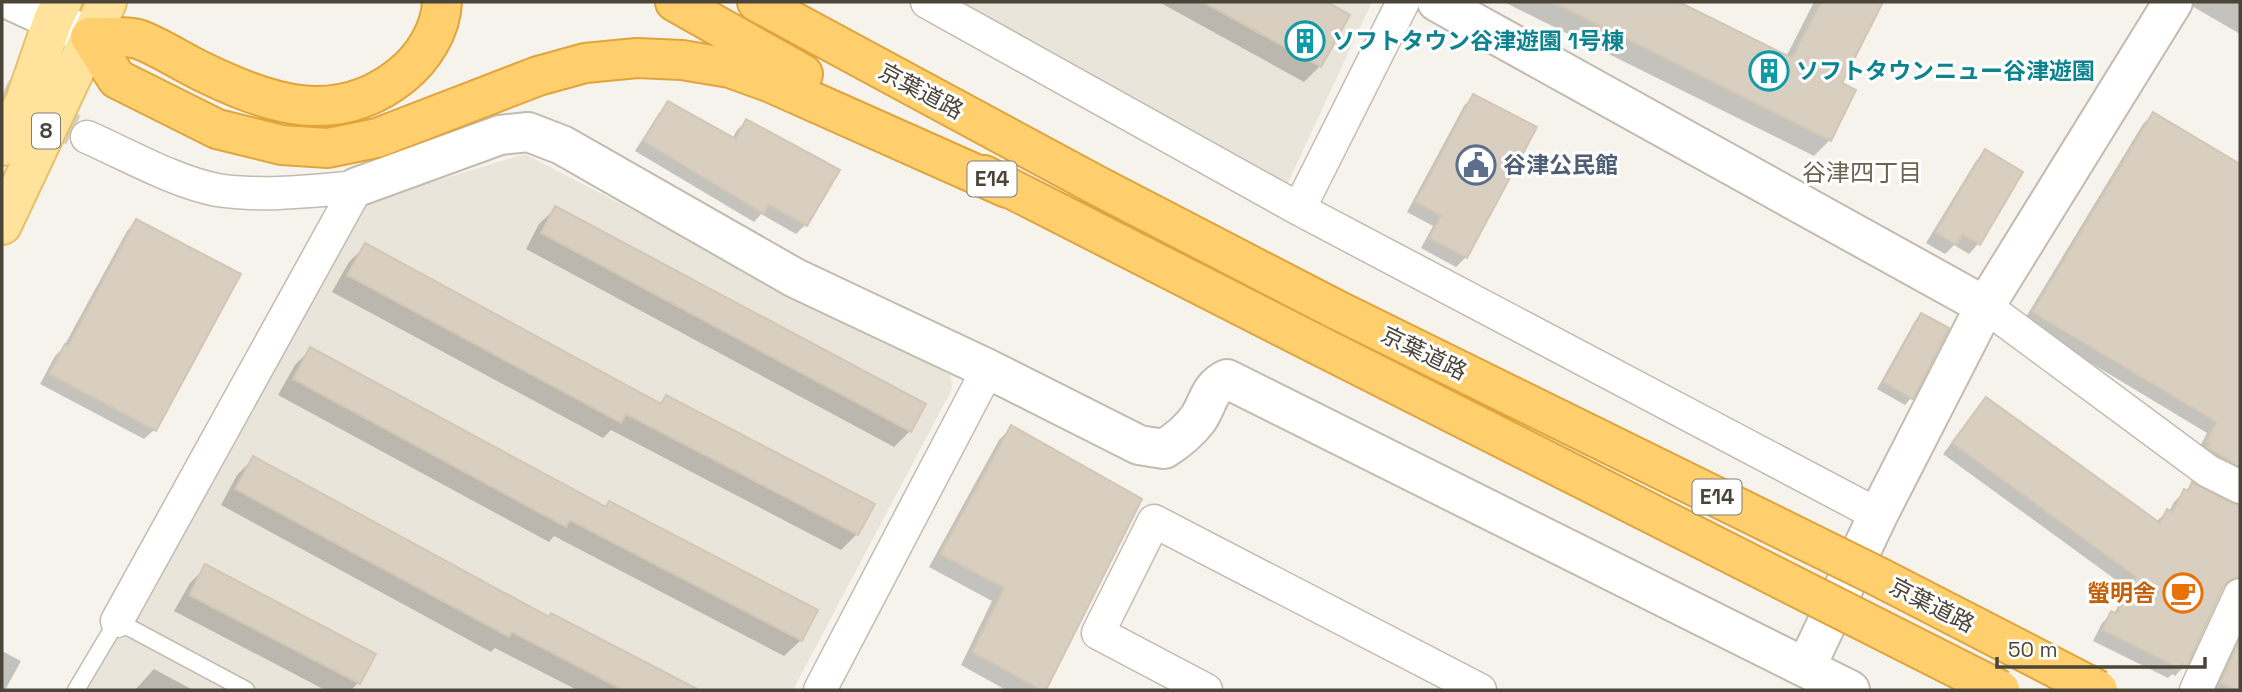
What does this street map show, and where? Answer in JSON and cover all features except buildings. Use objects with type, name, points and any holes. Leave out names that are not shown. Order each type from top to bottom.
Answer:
[{"type":"highway","points":[[90,37],[136,38],[204,72],[271,100],[302,106],[330,107],[363,99],[390,85],[414,65],[433,37],[442,2]]},
{"type":"highway","name":"京葉道路","points":[[675,2],[1007,188],[2000,690]]},
{"type":"highway","name":"京葉道路","points":[[757,2],[1096,185],[1334,308],[1878,577],[2098,690]]},
{"type":"highway","points":[[810,2],[1096,185]]},
{"type":"highway","points":[[90,37],[117,79],[217,129],[282,145],[328,148],[377,138],[537,76],[584,63],[637,58],[682,60],[730,68],[769,82],[1007,188]]},
{"type":"main road","name":"8","points":[[2,225],[107,2]]},
{"type":"main road","name":"8","points":[[2,146],[25,101],[58,11]]},
{"type":"street","points":[[14,2],[58,11],[90,37]]},
{"type":"street","points":[[927,2],[1299,209],[1878,514]]},
{"type":"street","points":[[1299,209],[1403,2]]},
{"type":"street","points":[[1437,2],[1985,306],[2208,471],[2240,487]]},
{"type":"street","points":[[1805,667],[1878,514],[1985,306],[2173,2]]},
{"type":"street","points":[[87,136],[188,182],[217,190],[265,192],[357,187],[499,135],[528,132],[562,145],[795,278],[1139,444],[1164,449],[1177,441],[1198,418],[1215,384],[1227,379],[1850,690]]},
{"type":"street","points":[[117,621],[357,187]]},
{"type":"street","points":[[820,690],[988,369]]},
{"type":"street","points":[[1206,690],[1098,633],[1154,521],[1480,690]]},
{"type":"street","points":[[2201,689],[2240,595]]},
{"type":"lane","points":[[76,690],[117,621],[246,690]]},
{"type":"shaded area","points":[[954,2],[1372,2],[1285,189]]},
{"type":"shaded area","points":[[525,154],[951,375],[952,389],[793,690],[87,690],[369,201]]},
{"type":"tunnel","points":[[2,94],[87,137]]},
{"type":"place","name":"ソフトタウン谷津遊園 1号棟","points":[[1305,41]]},
{"type":"place","name":"ソフトタウンニュー谷津遊園","points":[[1769,71]]},
{"type":"place","name":"谷津公民館","points":[[1476,165]]},
{"type":"place","name":"螢明舎","points":[[2183,593]]},
{"type":"district","name":"谷津四丁目","points":[[1862,173]]}]
